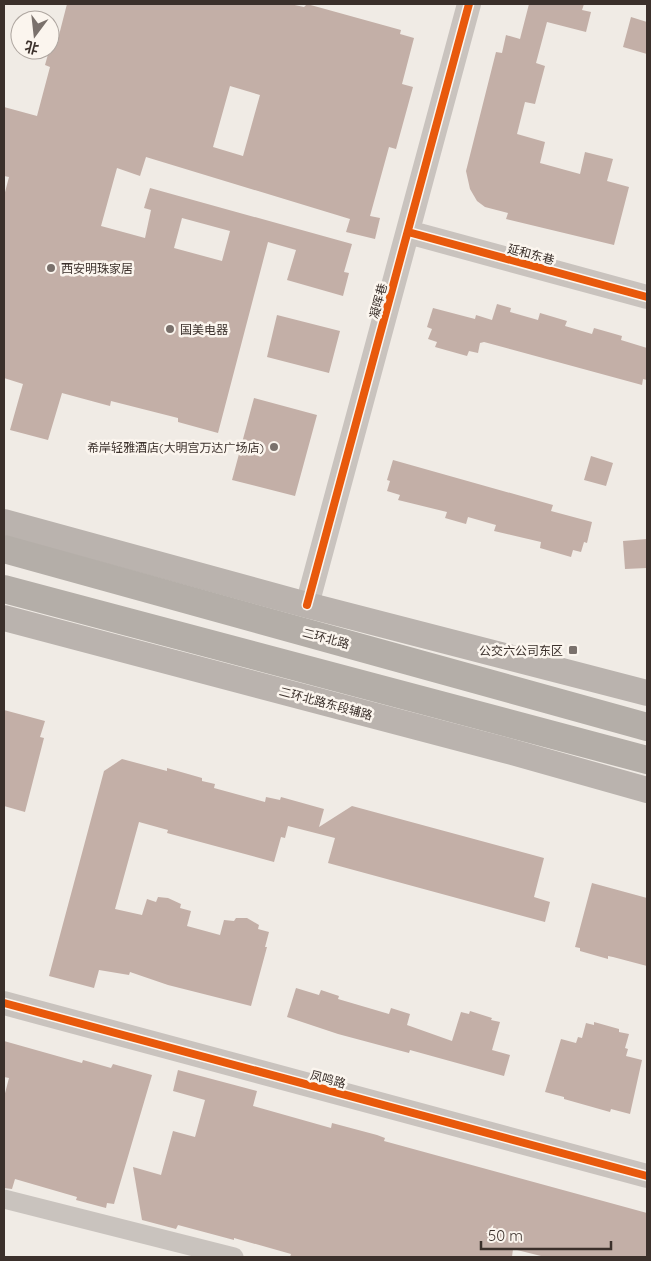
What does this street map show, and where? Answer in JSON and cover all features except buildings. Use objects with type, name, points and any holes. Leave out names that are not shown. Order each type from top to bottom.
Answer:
[{"type":"highway","name":"二环北路","points":[[4,549],[647,727]]},
{"type":"highway","points":[[4,589],[647,760]]},
{"type":"main road","points":[[4,522],[307,605],[647,693]]},
{"type":"main road","name":"二环北路东段辅路","points":[[4,618],[512,752],[647,790]]},
{"type":"street","name":"凝晖巷","points":[[307,605],[469,4]]},
{"type":"street","name":"延和东巷","points":[[408,232],[647,297]]},
{"type":"street","name":"凤鸣路","points":[[4,1003],[647,1176]]},
{"type":"street","points":[[4,1199],[234,1257]]},
{"type":"cycle path","points":[[307,605],[469,4]]},
{"type":"cycle path","points":[[408,232],[647,297]]},
{"type":"cycle path","points":[[4,1003],[647,1176]]},
{"type":"place","name":"西安明珠家居","points":[[51,268]]},
{"type":"place","name":"国美电器","points":[[170,329]]},
{"type":"place","name":"希岸轻雅酒店(大明宫万达广场店)","points":[[274,447]]},
{"type":"place","name":"公交六公司东区","points":[[573,650]]}]
